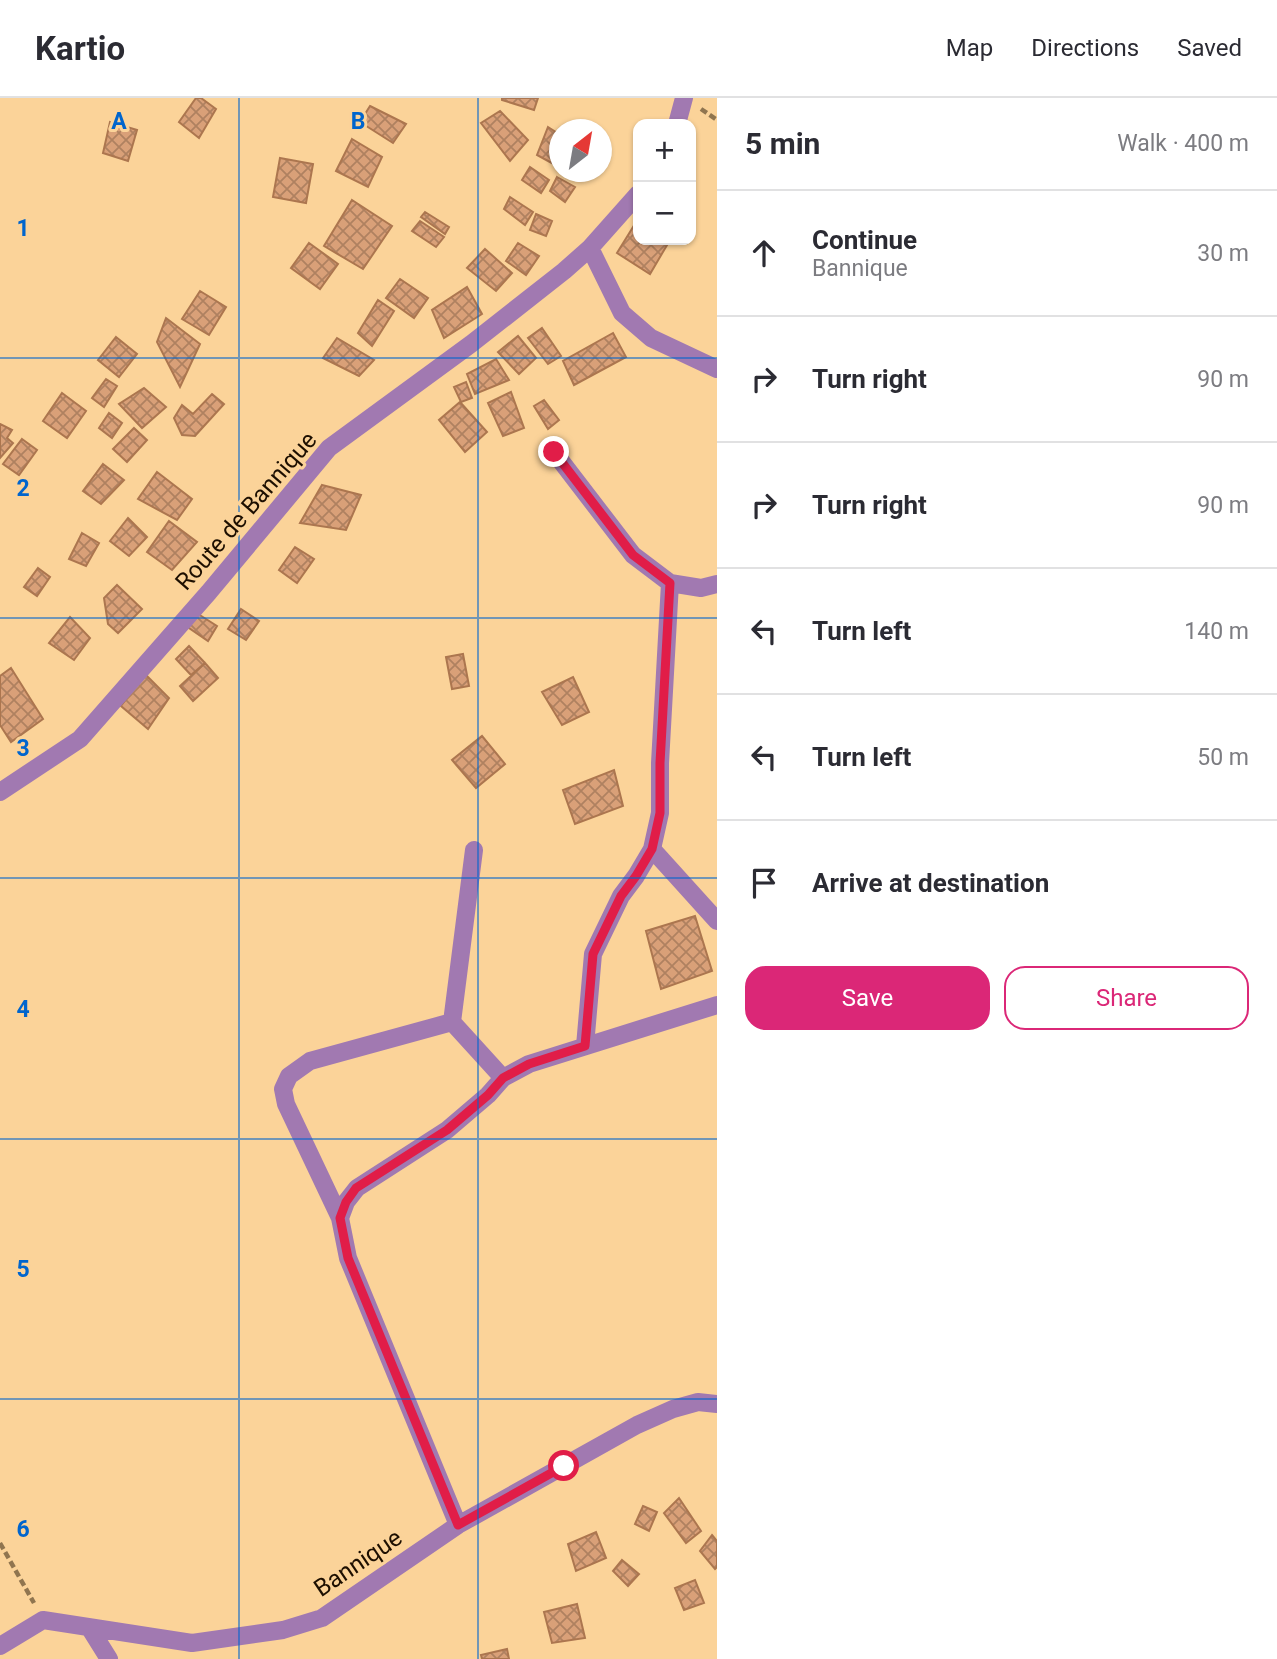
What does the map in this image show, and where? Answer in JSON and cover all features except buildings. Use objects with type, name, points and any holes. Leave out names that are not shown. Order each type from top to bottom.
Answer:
[{"type":"street","points":[[678,119],[684,98]]},
{"type":"street","name":"Route de Bannique","points":[[0,792],[80,739],[209,592],[329,448],[471,344],[564,271],[590,248],[633,200]]},
{"type":"street","points":[[590,248],[622,313],[651,338],[714,368]]},
{"type":"street","points":[[554,452],[633,555],[670,583],[701,589],[717,584]]},
{"type":"street","points":[[585,1046],[593,954],[621,896],[652,849],[660,813],[660,763],[670,583]]},
{"type":"street","points":[[652,849],[717,921]]},
{"type":"street","points":[[474,850],[452,1022],[503,1078]]},
{"type":"street","points":[[340,1218],[346,1202],[356,1188],[447,1130],[488,1095],[503,1078],[529,1064],[717,1004]]},
{"type":"street","points":[[452,1022],[310,1061],[289,1076],[284,1090],[286,1104],[340,1218],[348,1258],[458,1525]]},
{"type":"street","name":"Bannique","points":[[43,1620],[192,1643],[283,1630],[322,1618],[458,1525],[637,1425],[673,1409],[698,1402],[717,1405]]},
{"type":"street","points":[[0,1646],[43,1620]]},
{"type":"street","points":[[89,1627],[109,1659]]},
{"type":"path","points":[[0,1543],[43,1620]]},
{"type":"route","points":[[554,452],[633,555],[670,583],[660,763],[660,813],[652,849],[621,896],[593,954],[585,1046],[529,1064],[503,1078],[488,1095],[447,1130],[356,1188],[346,1202],[340,1218],[348,1258],[458,1525],[564,1466]]}]
